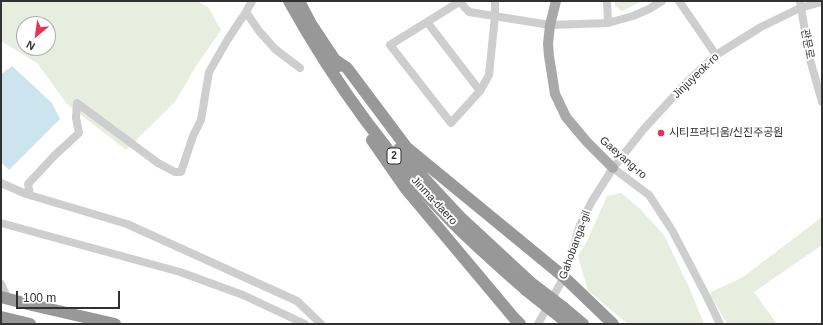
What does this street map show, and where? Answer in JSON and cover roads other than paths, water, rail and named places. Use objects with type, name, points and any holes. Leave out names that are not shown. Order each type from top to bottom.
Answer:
[{"type":"highway","name":"Jinma-daero","points":[[289,1],[315,46],[371,128],[416,183],[454,224],[528,286]]},
{"type":"highway","name":"Jinma-daero","points":[[299,1],[311,24],[334,60],[378,123],[423,177],[528,286]]},
{"type":"highway","points":[[334,60],[347,68],[407,148],[564,277],[613,324]]},
{"type":"highway","points":[[348,95],[354,115],[406,189],[516,322]]},
{"type":"highway","name":"2","points":[[528,286],[564,317],[583,324]]},
{"type":"highway","points":[[4,298],[32,306],[115,324]]},
{"type":"highway","points":[[1,317],[30,324]]},
{"type":"main road","name":"Gaeyang-ro","points":[[556,1],[550,25],[548,44],[555,94],[566,118],[613,168]]},
{"type":"street","points":[[30,195],[28,184],[55,155],[79,133],[76,118],[77,103],[158,163],[175,172],[181,172],[193,136],[201,120],[209,72],[252,1]]},
{"type":"street","points":[[495,1],[495,16],[489,75],[480,91],[451,123],[390,45],[459,1],[469,12],[495,16],[550,25],[608,23],[633,16],[662,1]]},
{"type":"street","points":[[607,1],[608,23]]},
{"type":"street","points":[[679,1],[716,54]]},
{"type":"street","name":"Jinjuyeok-ro","points":[[613,168],[642,130],[684,85],[716,54],[800,5],[822,2]]},
{"type":"street","name":"관문로","points":[[800,5],[808,56],[822,102]]},
{"type":"street","points":[[246,12],[259,31],[275,49],[300,68]]},
{"type":"street","points":[[427,22],[480,91]]},
{"type":"street","name":"Gahobanga-gil","points":[[538,324],[564,277],[585,213],[599,188],[613,168]]},
{"type":"street","name":"Gaeyang-ro","points":[[613,168],[649,196],[672,230],[720,324]]},
{"type":"street","points":[[1,183],[30,195],[127,224],[297,302],[321,324]]},
{"type":"street","points":[[1,223],[180,272],[243,296],[305,324]]},
{"type":"street","points":[[1,284],[4,298]]},
{"type":"water","points":[[12,66],[52,103],[60,119],[9,170],[1,162],[1,74]]},
{"type":"place","name":"시티프라디움/신진주공원","points":[[661,133]]}]
